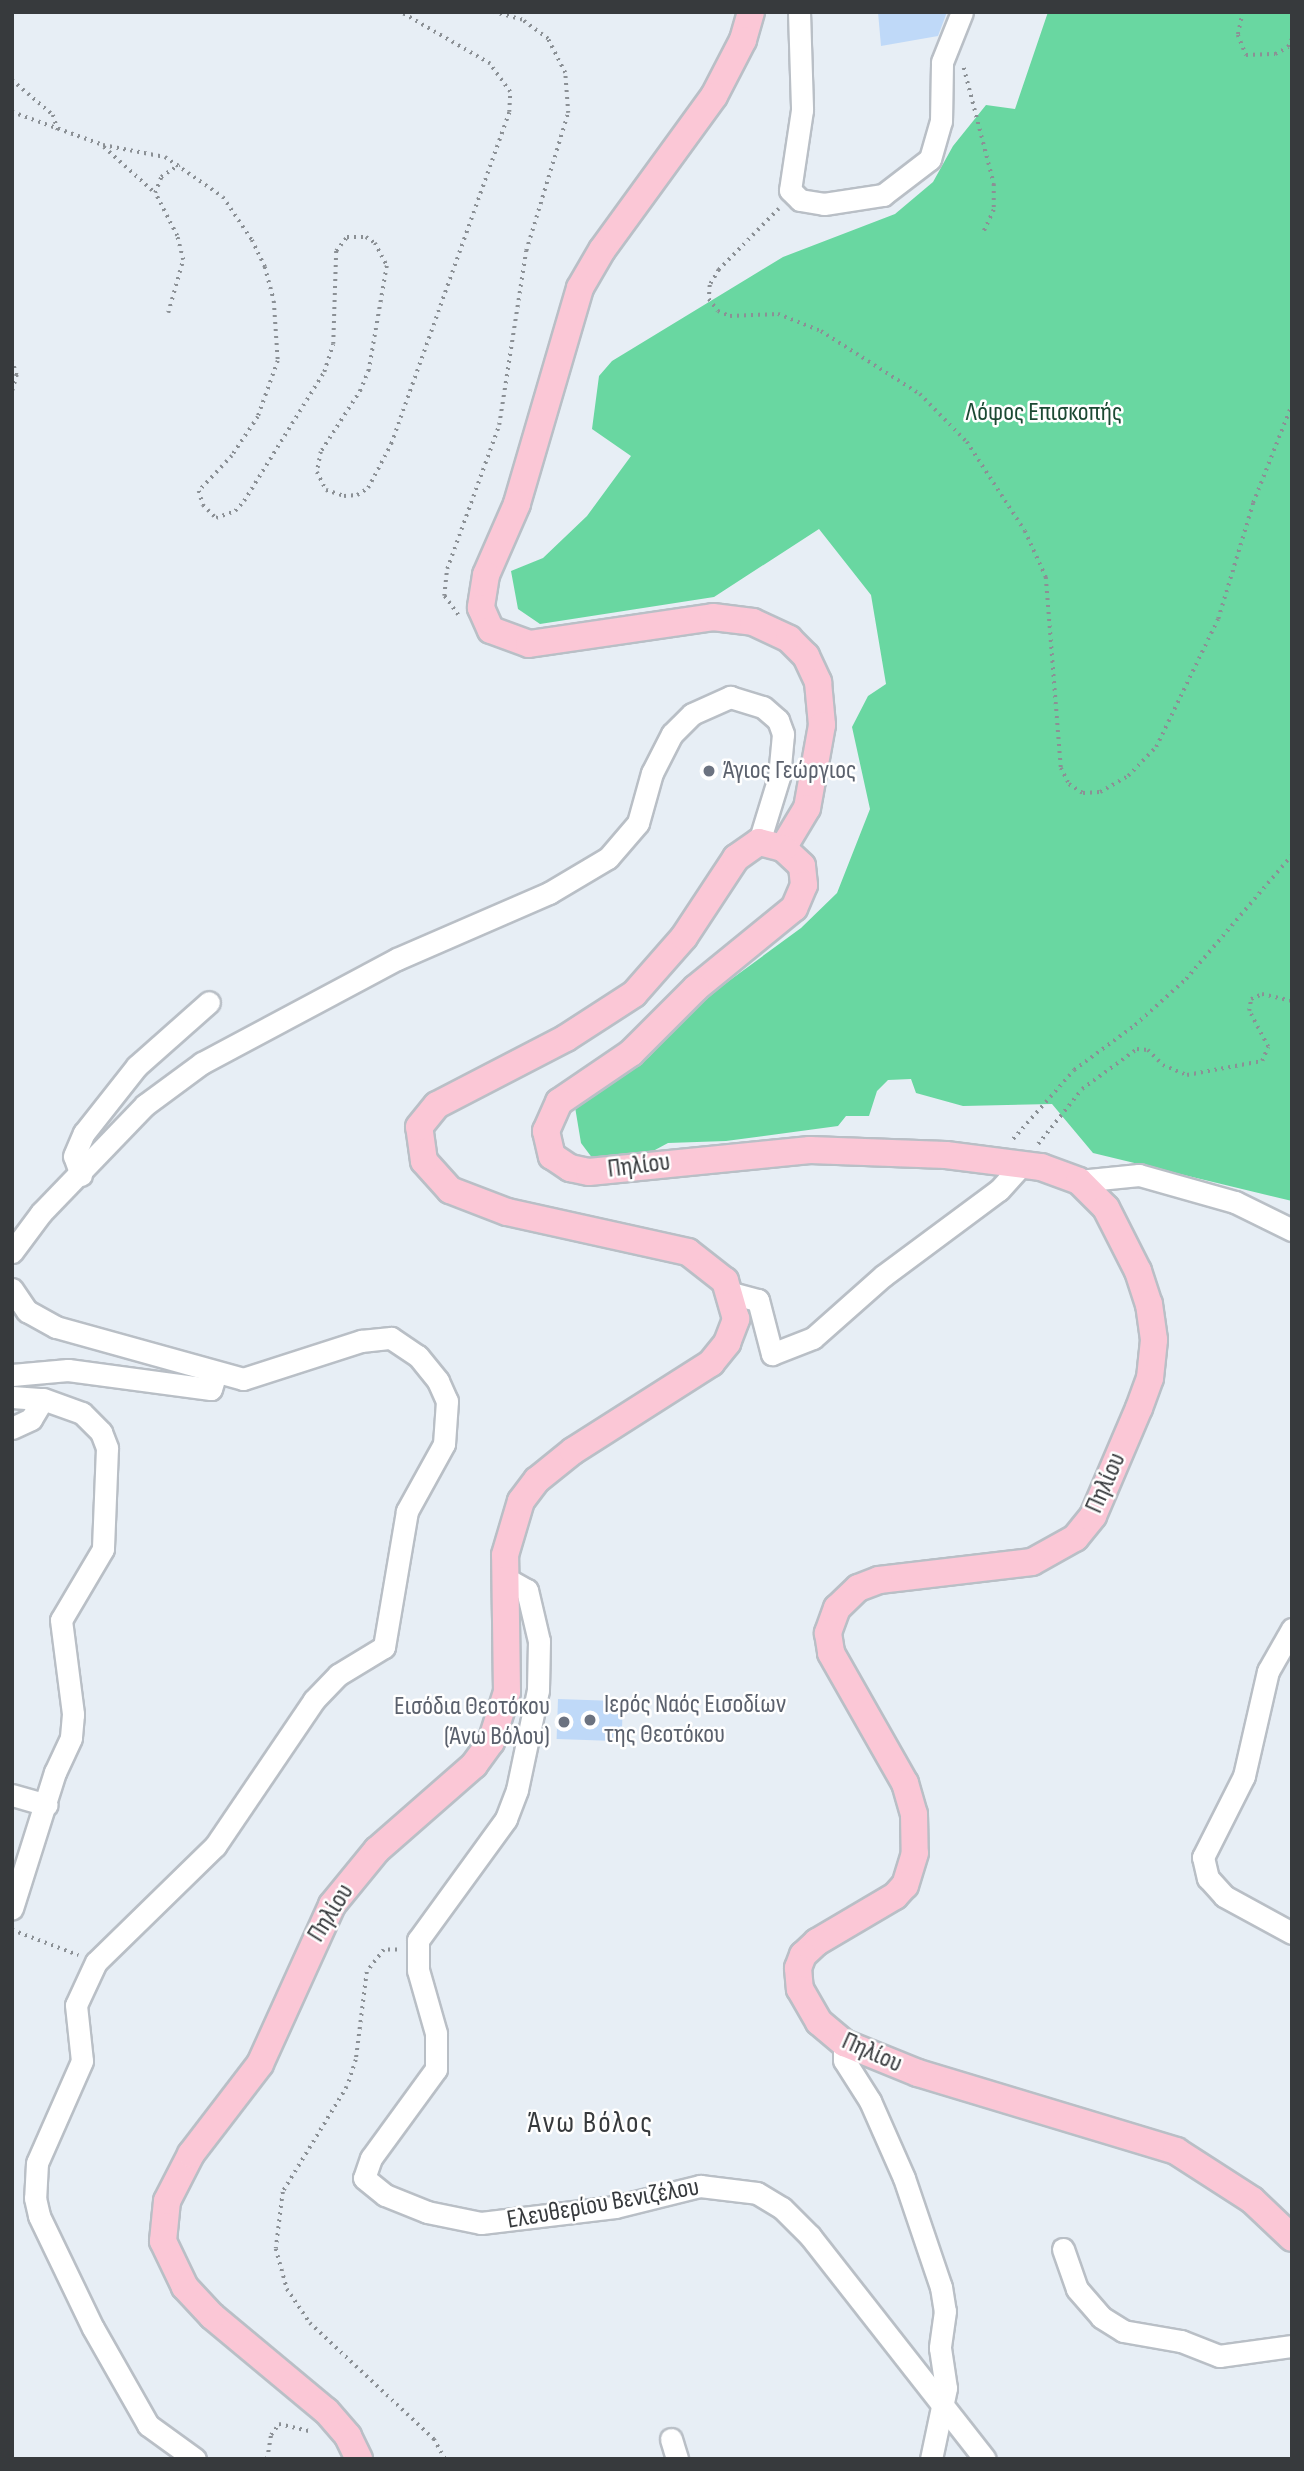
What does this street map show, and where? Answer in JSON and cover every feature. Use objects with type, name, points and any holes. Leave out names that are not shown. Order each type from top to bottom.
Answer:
[{"type":"main road","points":[[731,1293],[718,1273],[688,1252],[507,1212],[458,1194],[429,1168],[418,1135],[424,1118],[437,1105],[566,1038],[634,994],[684,937],[731,865],[771,845],[807,808],[822,725],[818,682],[806,656],[789,639],[753,622],[713,617],[529,644],[497,634],[482,617],[486,575],[520,493],[580,288],[606,244],[708,106],[743,40],[751,12]]},
{"type":"main road","name":"Πηλίου","points":[[771,845],[799,862],[805,880],[797,903],[785,917],[696,988],[631,1053],[559,1101],[546,1131],[555,1160],[570,1168],[596,1172],[810,1150],[1011,1161],[1079,1181],[1106,1208],[1128,1249],[1149,1304],[1154,1340],[1144,1395],[1093,1516],[1067,1544],[1032,1562],[921,1571],[866,1584],[843,1600],[830,1623],[828,1642],[834,1662],[905,1783],[916,1827],[912,1864],[900,1891],[817,1942],[798,1968],[800,1989],[807,2006],[844,2043],[927,2076],[1176,2151],[1252,2200],[1292,2238]]},
{"type":"main road","name":"Πηλίου","points":[[356,2451],[305,2391],[195,2300],[168,2257],[164,2216],[181,2169],[260,2064],[332,1905],[377,1850],[474,1765],[491,1742],[507,1692],[507,1538],[530,1488],[573,1451],[711,1363],[735,1325],[731,1293]]},
{"type":"street","points":[[799,12],[802,110],[789,183],[794,196],[824,204],[853,203],[898,187],[922,168],[938,142],[942,62],[962,12]]},
{"type":"street","points":[[12,1252],[41,1213],[81,1175],[145,1105],[202,1063],[375,970],[549,893],[607,858],[638,823],[652,773],[672,734],[692,714],[730,697],[762,707],[778,720],[783,734],[771,845]]},
{"type":"street","points":[[81,1175],[75,1156],[85,1133],[137,1066],[209,1002]]},
{"type":"street","points":[[731,1293],[758,1300],[772,1354],[813,1338],[883,1276],[999,1190],[1011,1161]]},
{"type":"street","points":[[1079,1181],[1139,1175],[1235,1202],[1292,1230]]},
{"type":"street","points":[[12,1289],[27,1311],[56,1326],[216,1373],[253,1379],[361,1341],[391,1338],[418,1356],[438,1381],[447,1401],[446,1436],[407,1511],[384,1647],[338,1675],[314,1700],[215,1846],[96,1962],[76,2005],[82,2061],[37,2162],[34,2198],[66,2273],[133,2403],[156,2432],[195,2459]]},
{"type":"street","points":[[12,1375],[56,1369],[211,1389],[216,1373]]},
{"type":"street","points":[[12,1397],[43,1399],[90,1419],[107,1448],[103,1549],[61,1620],[74,1722],[12,1908]]},
{"type":"street","points":[[12,1428],[31,1419],[43,1399]]},
{"type":"street","points":[[416,1955],[422,1931],[506,1819],[516,1790],[538,1690],[539,1641],[527,1590],[505,1578]]},
{"type":"street","points":[[1292,1629],[1268,1671],[1252,1756],[1210,1837],[1203,1861],[1208,1878],[1224,1896],[1292,1933]]},
{"type":"street","points":[[12,1795],[47,1805]]},
{"type":"street","name":"Ελευθερίου Βενιζέλου","points":[[416,1955],[438,2059],[426,2088],[363,2171],[369,2185],[444,2218],[496,2223],[615,2207],[700,2186],[757,2193],[802,2226],[985,2459]]},
{"type":"street","points":[[844,2043],[844,2060],[870,2101],[894,2154],[936,2267],[944,2304],[940,2348],[946,2380],[944,2406],[931,2459]]},
{"type":"street","points":[[1063,2249],[1077,2289],[1101,2317],[1123,2331],[1181,2341],[1219,2356],[1292,2346]]},
{"type":"path","points":[[12,113],[103,145],[165,156],[223,197],[239,218],[265,267],[277,324],[278,361],[268,397],[232,456],[202,485],[202,505],[216,518],[239,506],[316,387],[333,344],[336,251],[347,237],[356,236],[366,237],[380,250],[386,278],[369,370],[321,452],[317,472],[326,490],[344,496],[357,495],[368,488],[391,444],[509,112],[510,92],[490,64],[400,12]]},
{"type":"path","points":[[482,617],[464,618],[452,611],[443,588],[499,425],[526,251],[568,113],[569,94],[565,73],[548,39],[522,20],[493,12]]},
{"type":"path","points":[[1243,12],[1238,34],[1246,55],[1275,54],[1288,47],[1292,38]]},
{"type":"path","points":[[954,32],[994,184],[994,210],[983,234]]},
{"type":"path","points":[[12,80],[53,115],[58,130]]},
{"type":"path","points":[[103,145],[155,193],[177,236],[183,260],[168,313]]},
{"type":"path","points":[[155,193],[160,177],[179,165]]},
{"type":"path","points":[[794,196],[719,270],[710,285],[709,299],[718,311],[730,316],[778,314],[821,331],[920,394],[967,442],[1025,531],[1046,577],[1061,768],[1069,784],[1083,793],[1100,792],[1128,776],[1156,747],[1218,619],[1253,503],[1292,404]]},
{"type":"path","points":[[12,360],[17,375],[12,392]]},
{"type":"path","points":[[1011,1161],[1027,1119],[1074,1070],[1135,1025],[1186,979],[1292,855]]},
{"type":"path","points":[[1011,1161],[1082,1089],[1137,1049],[1148,1050],[1163,1065],[1187,1075],[1256,1065],[1268,1055],[1268,1047],[1249,1011],[1251,999],[1262,994],[1292,1001]]},
{"type":"path","points":[[12,1930],[96,1962]]},
{"type":"path","points":[[416,1955],[384,1950],[367,1972],[356,2060],[348,2087],[283,2192],[276,2222],[276,2249],[287,2288],[310,2323],[434,2439],[444,2459]]},
{"type":"path","points":[[267,2459],[271,2435],[279,2424],[356,2451]]},
{"type":"green space","name":"Λόφος Επισκοπής","points":[[1048,12],[1292,12],[1292,1201],[1093,1153],[1052,1104],[963,1106],[916,1093],[911,1079],[888,1080],[877,1091],[869,1116],[846,1116],[838,1126],[726,1141],[668,1143],[640,1158],[596,1163],[581,1143],[575,1107],[649,1057],[696,1005],[801,928],[837,893],[870,809],[852,727],[868,696],[886,684],[871,595],[819,529],[714,597],[540,624],[518,609],[511,571],[543,558],[587,516],[631,456],[592,429],[599,376],[612,361],[783,257],[895,214],[933,182],[953,146],[986,105],[1015,109]]},
{"type":"building","points":[[878,12],[947,12],[938,36],[881,46]]},
{"type":"building","name":"Ιερός Ναός Εισοδίων της Θεοτόκου","points":[[558,1699],[623,1701],[622,1741],[557,1739]]},
{"type":"place","name":"Άγιος Γεώργιος","points":[[709,771]]},
{"type":"place","name":"Ιερός Ναός Εισοδίων της Θεοτόκου","points":[[590,1720]]},
{"type":"place","name":"Εισόδια Θεοτόκου (Άνω Βόλου)","points":[[564,1722]]},
{"type":"district","name":"Άνω Βόλος","points":[[591,2123]]}]
